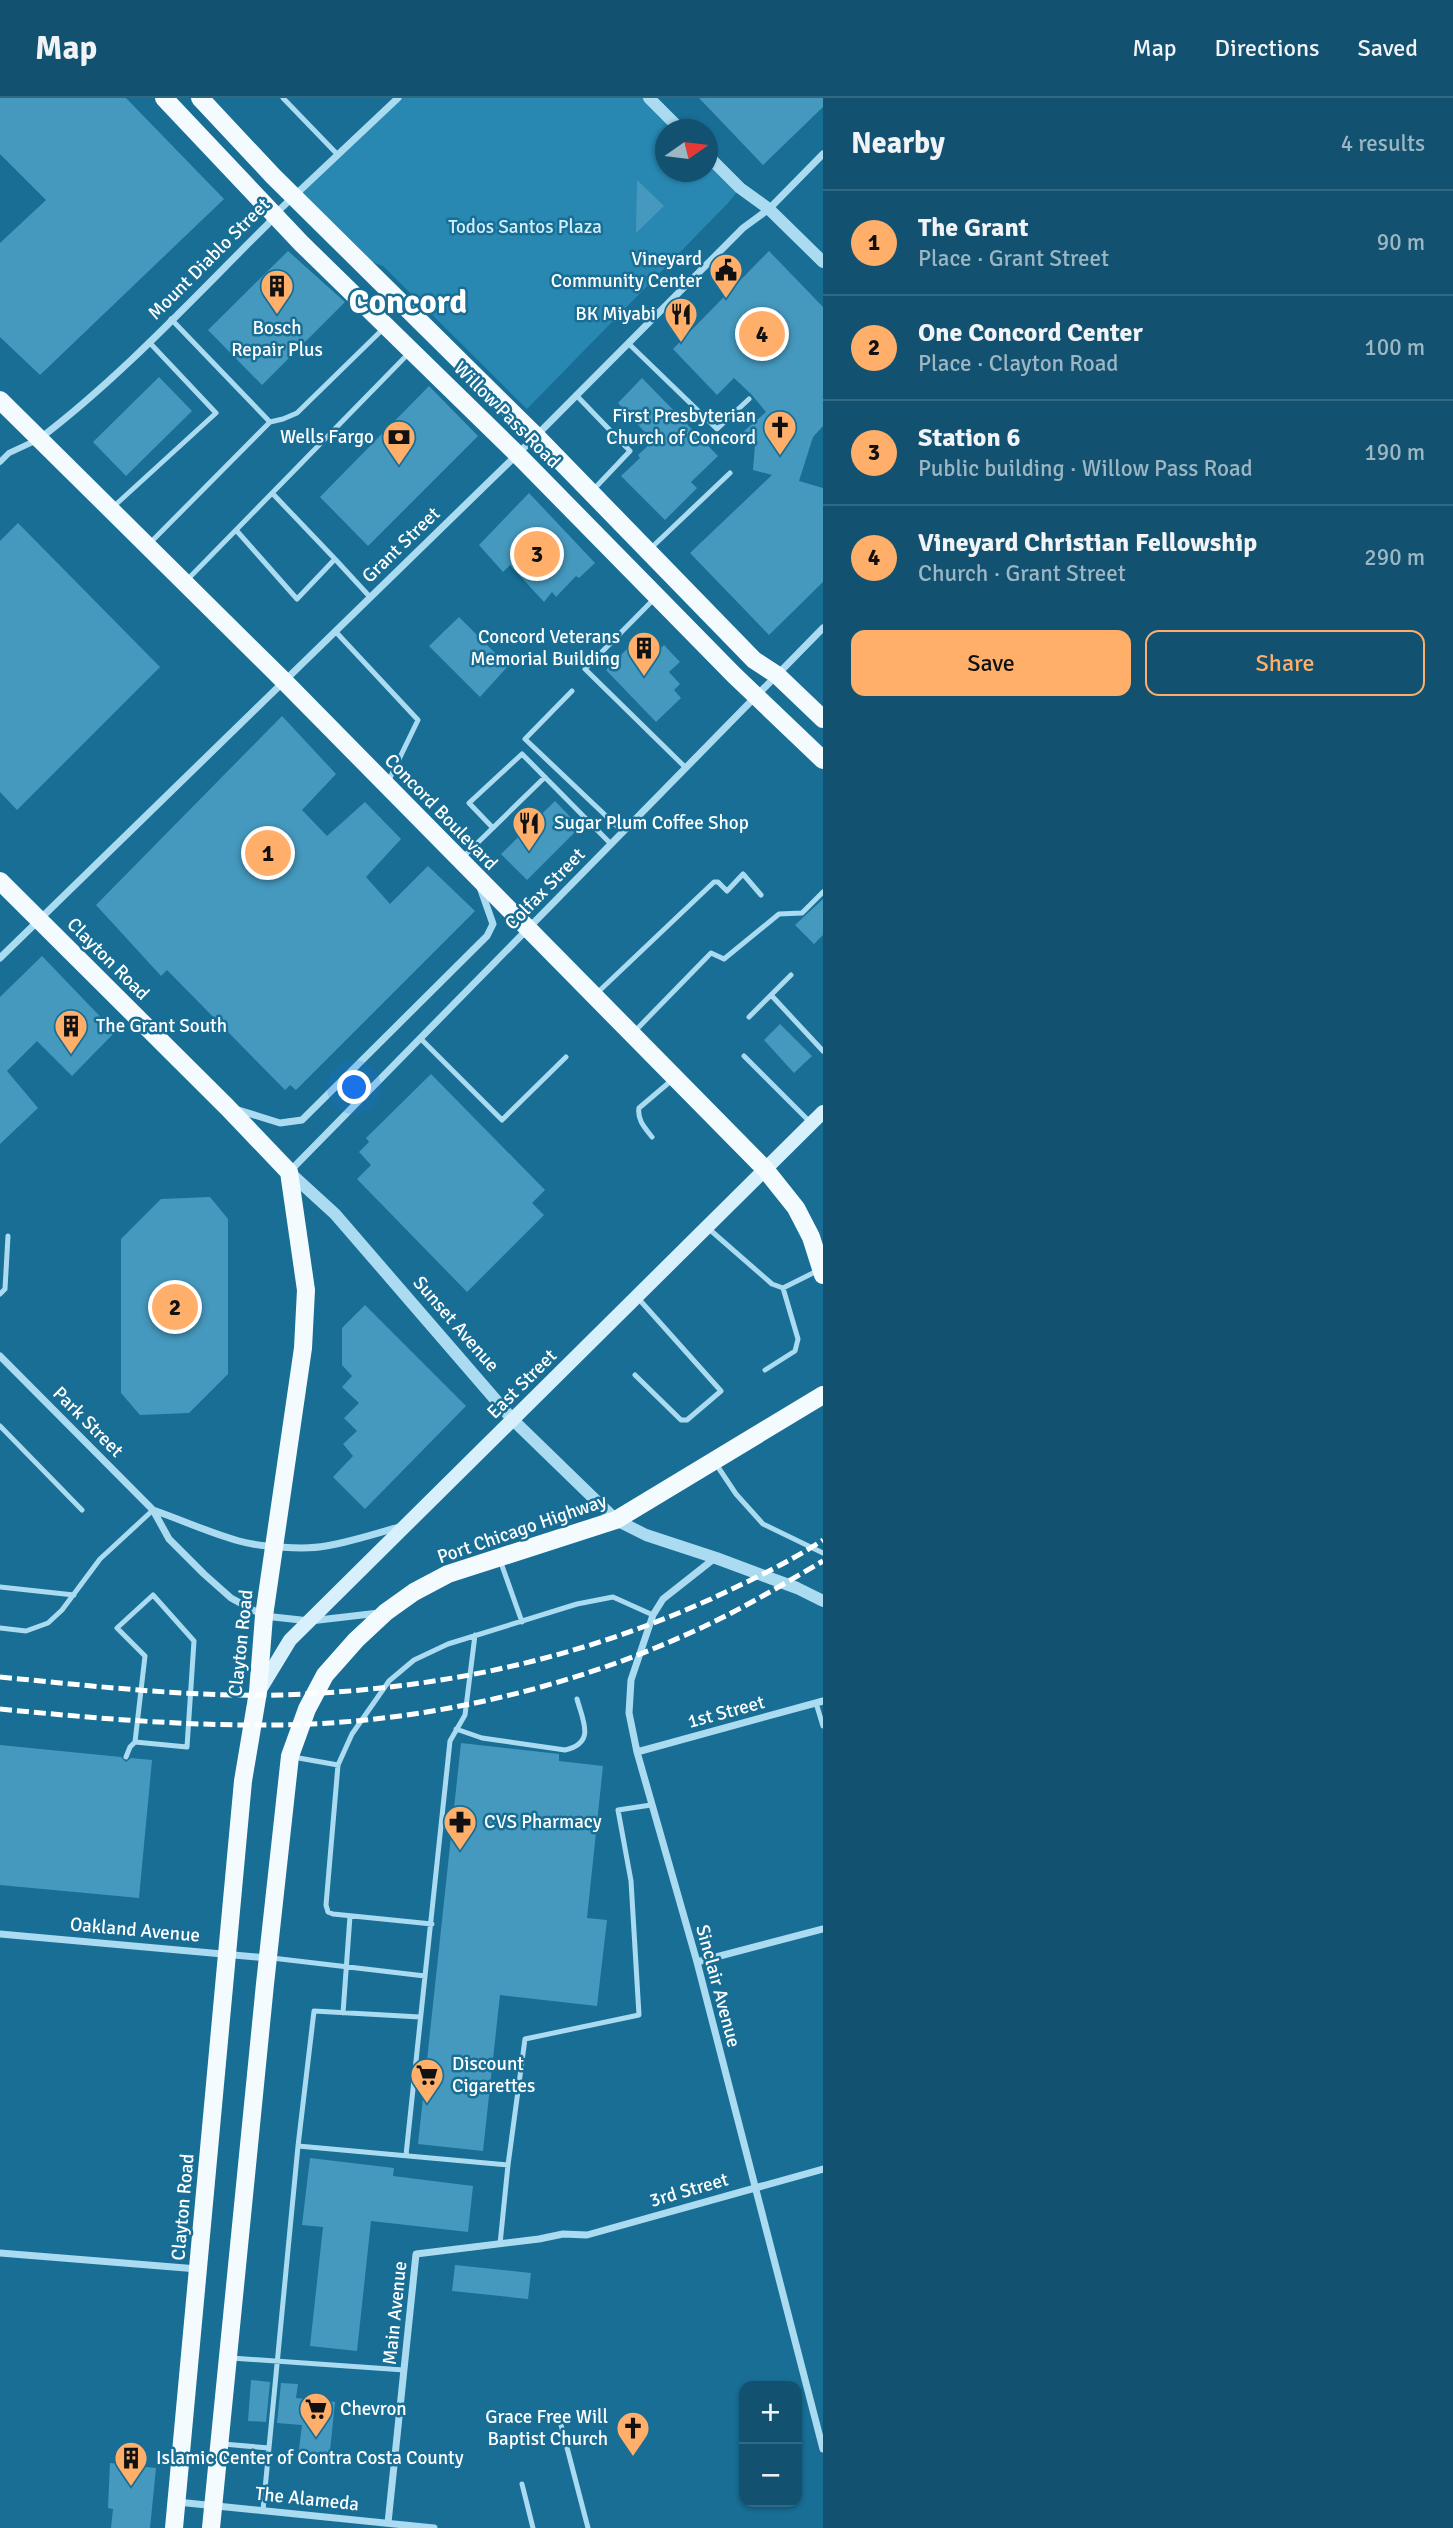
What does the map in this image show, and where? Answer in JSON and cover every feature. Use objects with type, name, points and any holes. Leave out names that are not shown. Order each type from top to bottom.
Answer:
[{"type":"main road","name":"Willow Pass Road","points":[[164,98],[301,243],[517,454],[734,675],[823,760]]},
{"type":"main road","name":"Willow Pass Road","points":[[200,98],[754,660],[777,675],[823,719]]},
{"type":"main road","name":"Concord Boulevard","points":[[0,400],[283,680],[765,1169],[796,1208],[811,1237],[822,1272]]},
{"type":"main road","name":"Clayton Road","points":[[0,881],[228,1107],[289,1172],[306,1290],[303,1348],[264,1616],[258,1692],[243,1781],[174,2528]]},
{"type":"main road","name":"East Street","points":[[258,1692],[290,1640],[823,1112]]},
{"type":"main road","name":"Port Chicago Highway","points":[[290,1756],[307,1709],[325,1675],[386,1612],[414,1592],[448,1574],[616,1520],[823,1395]]},
{"type":"main road","points":[[211,2528],[290,1756]]},
{"type":"street","name":"Mount Diablo Street","points":[[39,439],[64,420],[149,342],[275,214],[398,98]]},
{"type":"street","points":[[649,98],[670,119]]},
{"type":"street","name":"Grant Street","points":[[0,958],[536,436],[743,228],[769,209],[823,154]]},
{"type":"street","points":[[718,166],[740,188],[769,209],[823,262]]},
{"type":"street","points":[[0,462],[9,453],[39,439]]},
{"type":"street","name":"Colfax Street","points":[[289,1172],[823,628]]},
{"type":"street","name":"Colfax Street","points":[[228,1107],[280,1123],[302,1119],[486,936],[493,924],[478,880]]},
{"type":"street","name":"Sunset Avenue","points":[[289,1172],[335,1214],[513,1420],[616,1520],[646,1535],[797,1588],[823,1601]]},
{"type":"street","name":"Park Street","points":[[1,1359],[153,1510],[169,1539],[231,1598],[264,1616],[310,1621],[386,1612]]},
{"type":"street","name":"Park Street","points":[[153,1510],[243,1542],[275,1546],[323,1547],[407,1525]]},
{"type":"street","name":"Sinclair Avenue","points":[[716,1558],[663,1599],[653,1615],[631,1680],[629,1713],[651,1805],[697,1962],[823,2449]]},
{"type":"street","name":"1st Street","points":[[637,1752],[820,1702]]},
{"type":"street","points":[[697,1962],[823,1929]]},
{"type":"street","name":"Oakland Avenue","points":[[0,1934],[268,1958]]},
{"type":"street","name":"3rd Street","points":[[563,2234],[587,2235],[823,2169]]},
{"type":"street","name":"Main Avenue","points":[[388,2523],[416,2254],[563,2234]]},
{"type":"street","points":[[0,2253],[199,2269]]},
{"type":"street","name":"The Alameda","points":[[177,2502],[434,2528]]},
{"type":"lane","points":[[283,98],[338,155]]},
{"type":"lane","points":[[172,319],[270,422]]},
{"type":"lane","points":[[148,545],[270,422],[297,413],[386,327]]},
{"type":"lane","points":[[110,510],[216,413],[149,342]]},
{"type":"lane","points":[[628,343],[717,429],[749,399]]},
{"type":"lane","points":[[184,582],[411,351]]},
{"type":"lane","points":[[576,395],[630,451],[591,492]]},
{"type":"lane","points":[[648,552],[730,473]]},
{"type":"lane","points":[[273,494],[370,597]]},
{"type":"lane","points":[[236,530],[297,599],[335,559]]},
{"type":"lane","points":[[656,596],[585,669],[686,768]]},
{"type":"lane","points":[[335,631],[418,720],[386,786]]},
{"type":"lane","points":[[572,691],[524,739],[623,832]]},
{"type":"lane","points":[[493,828],[470,803],[522,754],[611,844]]},
{"type":"lane","points":[[459,861],[545,777]]},
{"type":"lane","points":[[594,996],[714,882],[718,882],[727,891],[743,874],[761,895]]},
{"type":"lane","points":[[632,1034],[711,953],[723,959],[779,914],[802,913],[823,892]]},
{"type":"lane","points":[[749,1017],[791,975]]},
{"type":"lane","points":[[771,995],[823,1051]]},
{"type":"lane","points":[[420,1038],[502,1120],[566,1057]]},
{"type":"lane","points":[[744,1056],[811,1124]]},
{"type":"lane","points":[[652,1137],[642,1125],[638,1115],[639,1108],[675,1077]]},
{"type":"lane","points":[[706,1227],[772,1284],[783,1288],[822,1272]]},
{"type":"lane","points":[[0,1294],[5,1289],[8,1236]]},
{"type":"lane","points":[[765,1370],[795,1351],[798,1339],[783,1288]]},
{"type":"lane","points":[[635,1375],[681,1420],[687,1420],[721,1391],[636,1297]]},
{"type":"lane","points":[[0,1426],[82,1510]]},
{"type":"lane","points":[[715,1461],[736,1494],[763,1524],[823,1553]]},
{"type":"lane","points":[[0,1628],[26,1631],[48,1623],[62,1610],[100,1559],[153,1510]]},
{"type":"lane","points":[[499,1558],[522,1622]]},
{"type":"lane","points":[[0,1587],[74,1595]]},
{"type":"lane","points":[[126,1757],[135,1742],[145,1656],[117,1628],[153,1595],[194,1642],[187,1746],[135,1742]]},
{"type":"lane","points":[[432,1924],[332,1914],[328,1912],[326,1905],[338,1765],[352,1734],[389,1681],[414,1660],[448,1644],[577,1604],[613,1597],[653,1615]]},
{"type":"lane","points":[[406,2155],[450,1741],[465,1715],[475,1635]]},
{"type":"lane","points":[[456,1729],[482,1738],[565,1750],[577,1747],[584,1738],[586,1728],[577,1699]]},
{"type":"lane","points":[[820,1702],[823,1726]]},
{"type":"lane","points":[[290,1756],[338,1765]]},
{"type":"lane","points":[[500,2244],[525,2039],[639,2015],[631,1881],[618,1810],[651,1805]]},
{"type":"lane","points":[[343,2013],[350,1916]]},
{"type":"lane","points":[[268,1958],[425,1976]]},
{"type":"lane","points":[[263,2510],[276,2361],[314,2011],[421,2017]]},
{"type":"lane","points":[[298,2146],[508,2165]]},
{"type":"lane","points":[[228,2357],[404,2370]]},
{"type":"lane","points":[[559,2417],[588,2528]]},
{"type":"lane","points":[[219,2444],[268,2448]]},
{"type":"lane","points":[[522,2484],[533,2528]]},
{"type":"green space","name":"Todos Santos Plaza","points":[[398,98],[649,98],[671,119],[655,119],[655,182],[718,182],[718,166],[740,188],[527,409],[383,266],[354,255],[294,196]]},
{"type":"building","points":[[0,98],[126,98],[224,199],[40,375],[0,337],[0,243],[46,200],[0,154]]},
{"type":"building","points":[[699,98],[823,98],[823,107],[763,165]]},
{"type":"building","points":[[637,180],[664,206],[636,233]]},
{"type":"building","name":"Bosch Repair Plus","points":[[288,251],[345,302],[262,385],[208,330]]},
{"type":"building","points":[[769,251],[823,307],[823,426],[813,437],[799,481],[823,488],[823,582],[769,635],[690,553],[772,475],[753,470],[755,445],[743,432],[766,412],[734,378],[717,395],[673,349]]},
{"type":"building","points":[[159,377],[192,411],[126,476],[93,442]]},
{"type":"building","points":[[642,378],[718,456],[691,482],[697,488],[665,520],[621,476],[653,441],[618,403]]},
{"type":"building","name":"Wells Fargo","points":[[429,386],[478,436],[368,546],[320,497]]},
{"type":"building","points":[[529,493],[595,563],[579,578],[576,576],[556,597],[552,592],[544,602],[510,565],[503,572],[479,545]]},
{"type":"building","points":[[18,523],[160,667],[17,810],[0,792],[0,541]]},
{"type":"building","points":[[459,617],[508,666],[480,697],[429,646]]},
{"type":"building","name":"Concord Veterans Memorial Building","points":[[664,645],[680,662],[669,672],[680,684],[674,690],[681,698],[656,722],[606,670],[630,646],[646,662]]},
{"type":"building","points":[[282,716],[336,774],[302,810],[327,836],[365,802],[401,839],[366,877],[390,904],[428,866],[475,911],[296,1090],[290,1085],[285,1090],[167,970],[161,976],[96,905]]},
{"type":"building","points":[[555,801],[580,827],[527,880],[501,854]]},
{"type":"building","points":[[823,899],[823,935],[814,944],[795,925]]},
{"type":"building","name":"The Grant South","points":[[42,956],[115,1032],[72,1076],[37,1041],[7,1071],[38,1108],[0,1144],[0,997]]},
{"type":"building","points":[[780,1024],[812,1056],[794,1073],[764,1040]]},
{"type":"building","points":[[431,1074],[545,1190],[532,1203],[544,1215],[467,1292],[357,1179],[371,1165],[359,1152],[369,1142],[366,1138]]},
{"type":"building","points":[[210,1197],[228,1219],[228,1374],[189,1413],[140,1415],[121,1393],[121,1239],[161,1199]]},
{"type":"building","points":[[365,1305],[466,1406],[365,1509],[333,1477],[353,1456],[343,1444],[357,1431],[344,1418],[359,1403],[342,1387],[352,1376],[342,1365],[342,1328]]},
{"type":"building","points":[[461,1743],[559,1754],[559,1761],[603,1766],[587,1918],[607,1920],[597,2006],[500,1995],[483,2151],[418,2144]]},
{"type":"building","points":[[0,1745],[121,1757],[126,1762],[131,1758],[152,1760],[139,1898],[0,1885]]},
{"type":"building","points":[[310,2158],[394,2168],[393,2176],[473,2186],[468,2232],[371,2221],[357,2351],[310,2346],[323,2227],[302,2225]]},
{"type":"building","points":[[455,2265],[531,2273],[528,2299],[452,2291]]},
{"type":"building","points":[[251,2380],[270,2382],[266,2422],[248,2421]]},
{"type":"building","name":"Chevron","points":[[281,2383],[298,2384],[296,2398],[335,2402],[329,2461],[298,2457],[302,2425],[277,2423]]},
{"type":"building","name":"Islamic Center of Contra Costa County","points":[[110,2463],[156,2468],[150,2528],[111,2528],[113,2509],[108,2508]]},
{"type":"railway","points":[[0,1677],[140,1690],[245,1695],[337,1692],[447,1679],[553,1656],[659,1621],[754,1578],[823,1540]]},
{"type":"railway","points":[[0,1709],[138,1721],[241,1725],[327,1723],[431,1711],[535,1689],[635,1656],[719,1619],[823,1561]]},
{"type":"place","name":"Vineyard Community Center","points":[[726,300]]},
{"type":"place","name":"Bosch Repair Plus","points":[[277,316]]},
{"type":"place","name":"Vineyard Christian Fellowship","points":[[762,334]]},
{"type":"place","name":"BK Miyabi","points":[[681,344]]},
{"type":"place","name":"First Presbyterian Church of Concord","points":[[780,457]]},
{"type":"place","name":"Wells Fargo","points":[[399,467]]},
{"type":"place","name":"Station 6","points":[[537,554]]},
{"type":"place","name":"Concord Veterans Memorial Building","points":[[644,678]]},
{"type":"place","name":"The Grant","points":[[268,853]]},
{"type":"place","name":"Sugar Plum Coffee Shop","points":[[529,853]]},
{"type":"place","name":"The Grant South","points":[[71,1056]]},
{"type":"place","name":"One Concord Center","points":[[175,1307]]},
{"type":"place","name":"CVS Pharmacy","points":[[460,1852]]},
{"type":"place","name":"Discount Cigarettes","points":[[427,2105]]},
{"type":"place","name":"Chevron","points":[[316,2439]]},
{"type":"place","name":"Grace Free Will Baptist Church","points":[[633,2458]]},
{"type":"place","name":"Islamic Center of Contra Costa County","points":[[131,2488]]},
{"type":"district","name":"Concord","points":[[408,302]]}]
